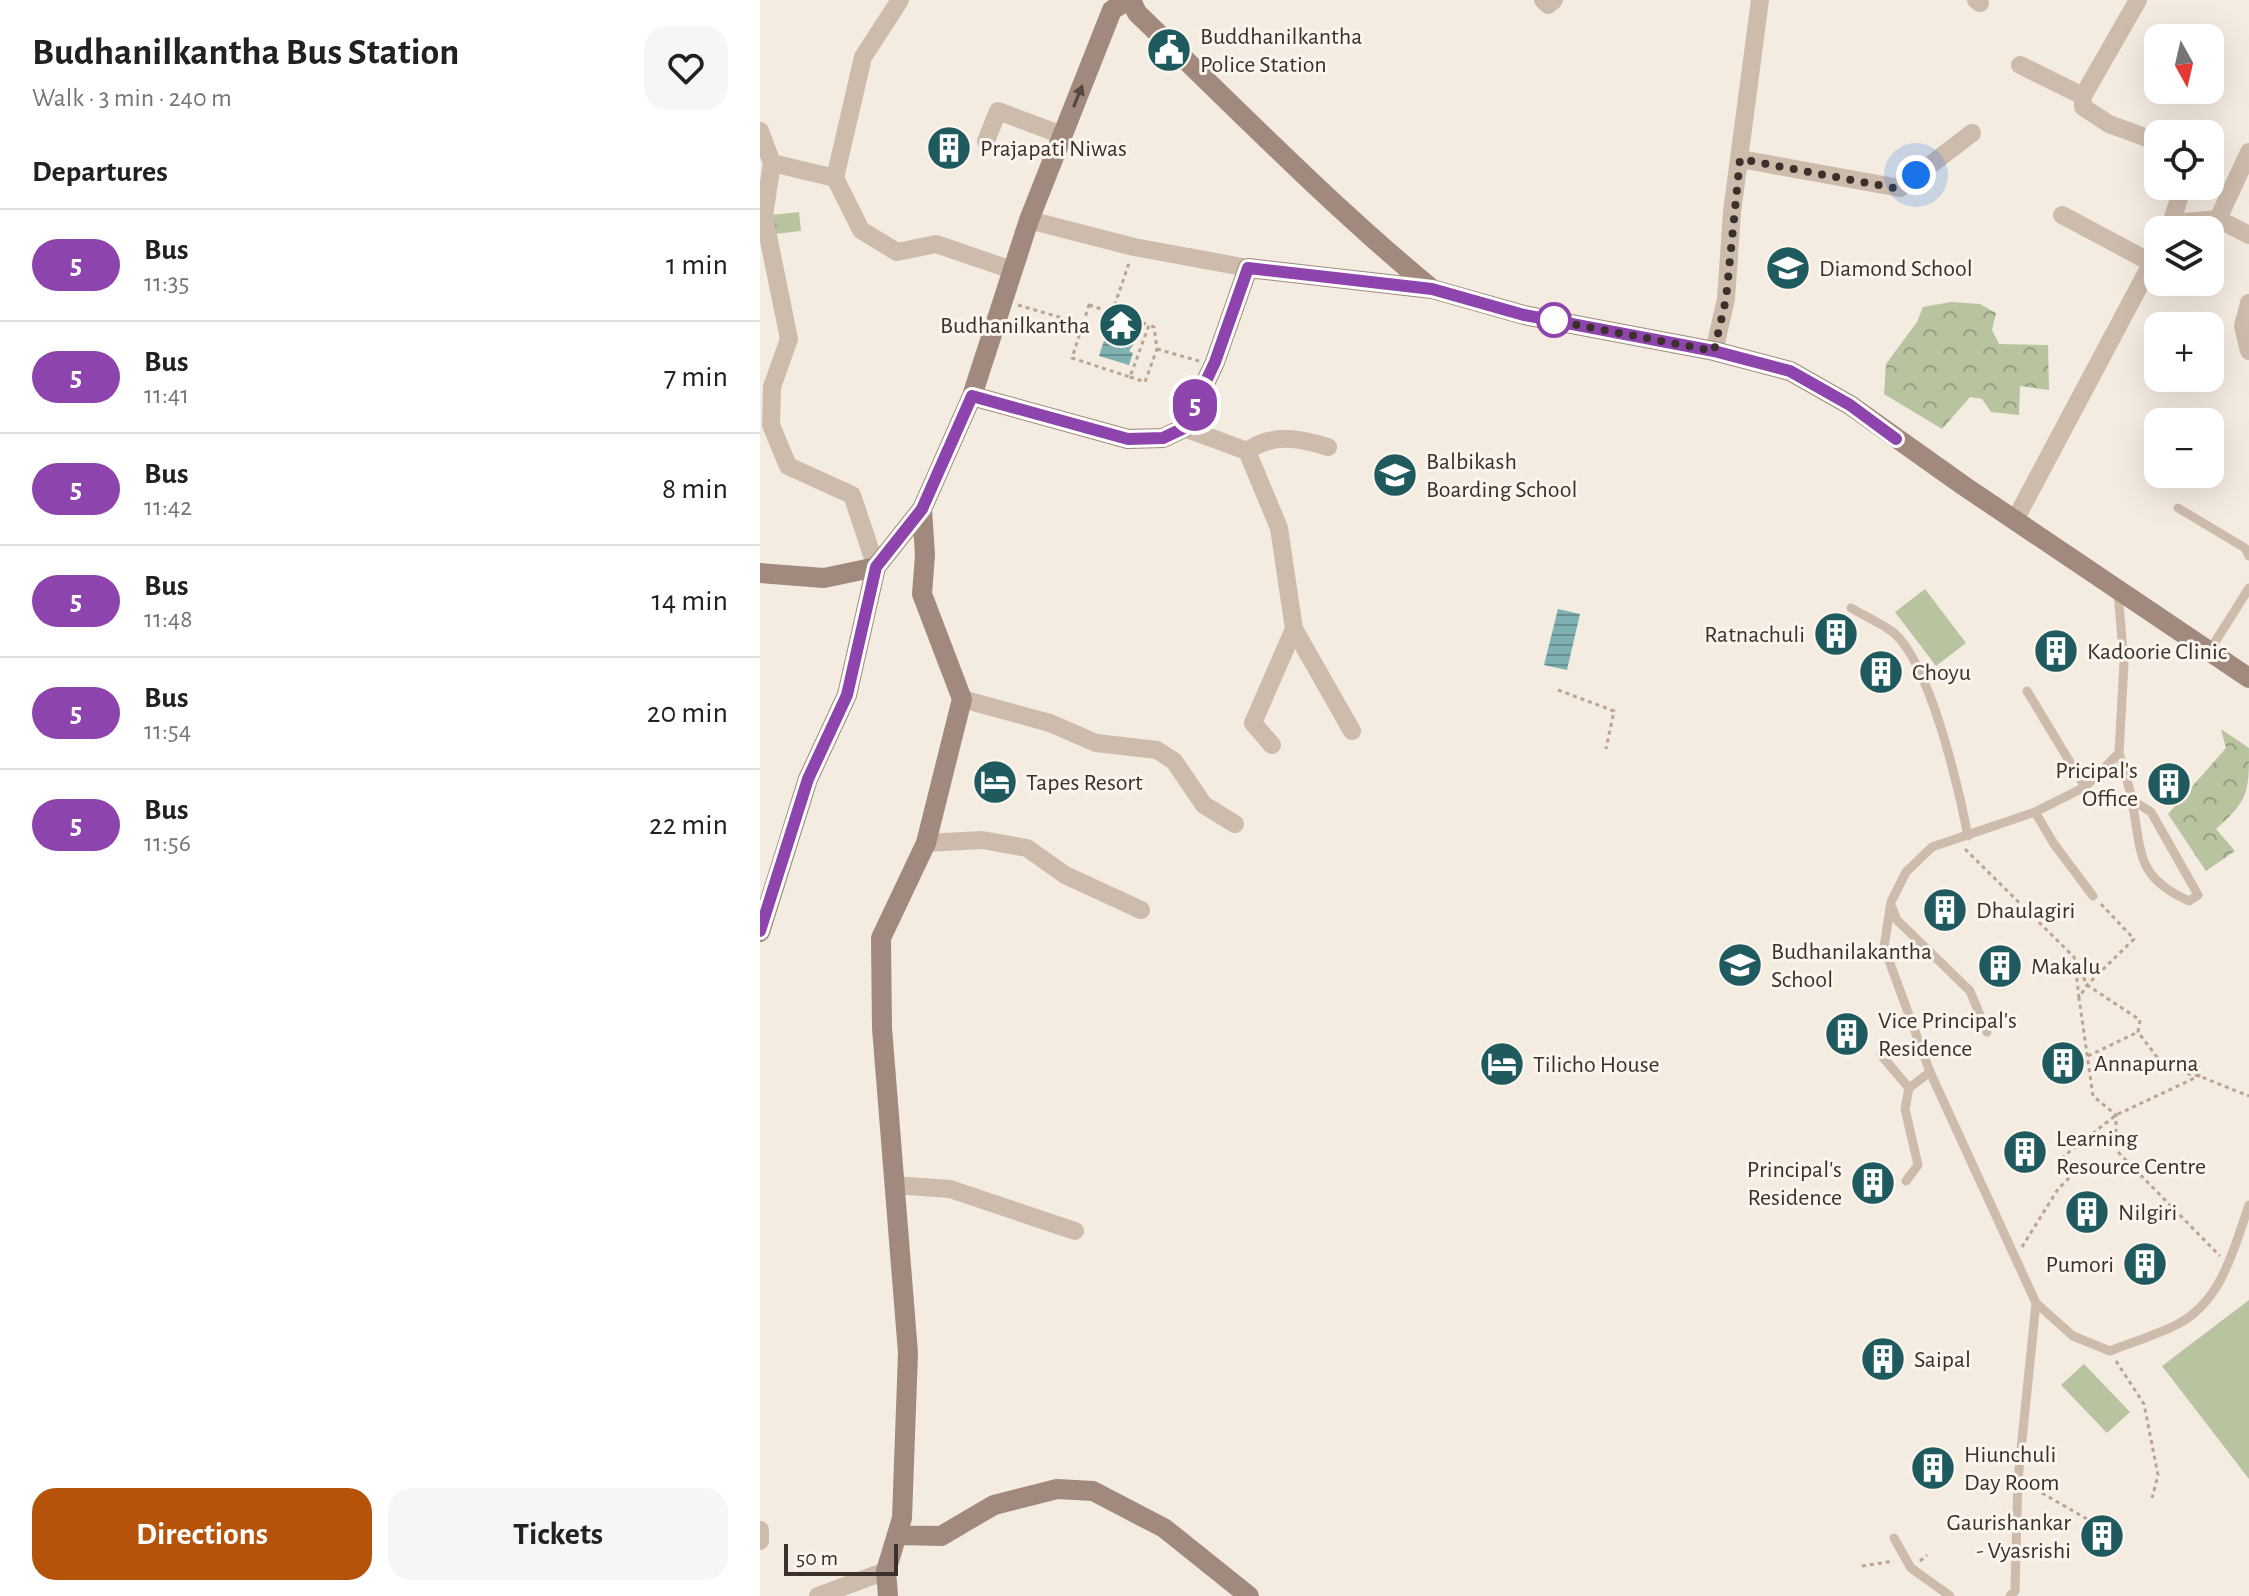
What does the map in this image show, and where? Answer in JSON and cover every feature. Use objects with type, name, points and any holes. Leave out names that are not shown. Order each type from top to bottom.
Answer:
[{"type":"street","points":[[900,0],[863,57],[835,178],[861,230],[897,252],[936,244],[1012,270]]},
{"type":"street","points":[[760,573],[824,578],[876,567],[892,551],[922,509],[972,396],[1029,220],[1112,10],[1130,0],[1137,13],[1213,86],[1382,247],[1432,289]]},
{"type":"street","points":[[1543,0],[1548,5],[1554,0]]},
{"type":"street","points":[[1714,351],[1726,299],[1760,0]]},
{"type":"street","points":[[2138,0],[2083,96],[2083,107],[2089,113],[2144,136]]},
{"type":"street","points":[[2020,65],[2083,96]]},
{"type":"street","points":[[986,141],[998,111],[1062,135]]},
{"type":"street","points":[[760,131],[772,163],[762,216],[789,339],[772,387],[771,425],[788,466],[852,495],[876,567],[847,695],[808,779],[760,932]]},
{"type":"street","points":[[1740,159],[1900,188],[1972,133]]},
{"type":"street","points":[[2219,216],[2249,152]]},
{"type":"street","points":[[772,163],[835,178]]},
{"type":"street","points":[[2062,215],[2144,252]]},
{"type":"street","points":[[1029,220],[1134,247],[1248,268],[1432,289],[1524,315],[1714,351],[1790,371],[1850,405],[2249,678]]},
{"type":"street","points":[[2224,222],[2249,235]]},
{"type":"street","points":[[972,396],[1128,439],[1163,438],[1184,428],[1214,365],[1248,268]]},
{"type":"street","points":[[2015,520],[2144,278]]},
{"type":"street","points":[[2249,303],[2243,326],[2249,351]]},
{"type":"street","points":[[1184,428],[1247,451],[1279,528],[1294,629],[1352,731]]},
{"type":"street","points":[[1247,451],[1261,441],[1277,438],[1305,440],[1328,447]]},
{"type":"street","points":[[888,1596],[886,1571],[899,1535],[908,1353],[882,1028],[881,938],[926,843],[962,699],[922,594],[925,555],[922,509]]},
{"type":"street","points":[[1272,745],[1253,723],[1294,629]]},
{"type":"street","points":[[962,699],[1050,723],[1096,743],[1157,750],[1174,761],[1204,805],[1235,824]]},
{"type":"street","points":[[926,843],[982,840],[1027,848],[1065,875],[1141,910]]},
{"type":"street","points":[[894,1185],[950,1189],[1075,1231]]},
{"type":"street","points":[[899,1535],[941,1536],[994,1505],[1057,1489],[1093,1491],[1164,1528],[1249,1596]]},
{"type":"street","points":[[760,1530],[760,1541]]},
{"type":"street","points":[[818,1596],[886,1571]]},
{"type":"lane","points":[[2178,508],[2245,548],[2249,556]]},
{"type":"lane","points":[[2210,650],[2249,588]]},
{"type":"lane","points":[[2118,589],[2124,663],[2119,753],[2132,800],[2141,861],[2166,891],[2189,901],[2198,895],[2151,812],[2132,800]]},
{"type":"lane","points":[[1851,608],[1894,634],[1917,666],[1955,774],[1971,835]]},
{"type":"lane","points":[[2027,691],[2085,787]]},
{"type":"lane","points":[[2119,753],[2085,787],[2035,812],[1932,847],[1906,872],[1891,902],[1884,947],[1930,1072],[2014,1259],[2036,1303],[2073,1336],[2110,1351],[2180,1323],[2210,1298],[2228,1264],[2249,1205]]},
{"type":"lane","points":[[2035,812],[2054,844],[2093,896]]},
{"type":"lane","points":[[1891,902],[1897,920],[1970,991],[1987,1032]]},
{"type":"lane","points":[[1881,1055],[1909,1088]]},
{"type":"lane","points":[[1906,1181],[1918,1165],[1905,1109],[1909,1088],[1930,1072]]},
{"type":"lane","points":[[2010,1596],[2015,1591],[2018,1479],[2036,1303]]},
{"type":"lane","points":[[1894,1538],[1911,1568],[1950,1596]]},
{"type":"path","points":[[1112,313],[1130,260]]},
{"type":"path","points":[[1002,300],[1083,324]]},
{"type":"path","points":[[1089,305],[1154,327],[1157,349],[1145,382],[1072,358],[1083,324],[1089,305]]},
{"type":"path","points":[[1130,377],[1149,325]]},
{"type":"path","points":[[1157,349],[1214,365]]},
{"type":"path","points":[[1558,690],[1614,711],[1606,749]]},
{"type":"path","points":[[1971,835],[1977,844],[1964,850],[2074,957],[2087,985],[2140,1020],[2138,1032],[2166,1069],[2199,1076],[2249,1096]]},
{"type":"path","points":[[2079,998],[2087,985],[2134,939],[2093,896]]},
{"type":"path","points":[[2074,957],[2093,1096],[2116,1115]]},
{"type":"path","points":[[2088,1056],[2138,1032]]},
{"type":"path","points":[[2198,1061],[2199,1076]]},
{"type":"path","points":[[2014,1259],[2058,1189],[2071,1176],[2064,1156],[2116,1115],[2199,1076]]},
{"type":"path","points":[[2116,1115],[2116,1150],[2228,1264]]},
{"type":"path","points":[[2110,1351],[2144,1404],[2158,1475],[2152,1498]]},
{"type":"path","points":[[2018,1479],[2087,1519]]},
{"type":"path","points":[[1862,1566],[1906,1559]]},
{"type":"green space","points":[[799,212],[801,231],[774,234],[771,215]]},
{"type":"green space","points":[[1951,302],[1980,304],[1996,313],[1992,330],[1999,344],[2048,345],[2049,390],[2020,386],[2019,415],[1991,412],[1982,399],[1970,397],[1942,429],[1884,394],[1886,364],[1917,322],[1923,307]]},
{"type":"green space","points":[[1925,589],[1966,643],[1936,666],[1895,612]]},
{"type":"green space","points":[[2221,729],[2249,748],[2247,785],[2241,802],[2216,829],[2235,851],[2206,871],[2168,814],[2226,748]]},
{"type":"green space","points":[[2249,1300],[2249,1479],[2162,1366]]},
{"type":"green space","points":[[2084,1364],[2130,1412],[2107,1433],[2061,1385]]},
{"type":"water","points":[[1110,322],[1141,333],[1129,351],[1133,353],[1129,365],[1099,356]]},
{"type":"water","points":[[1558,609],[1580,614],[1567,670],[1544,665]]},
{"type":"bus line","name":"5","points":[[760,931],[808,779],[847,695],[876,567],[892,551],[922,509],[972,396],[1128,439],[1163,438],[1184,428],[1215,362],[1248,268],[1375,285],[1432,289],[1524,315],[1714,351],[1790,371],[1850,405],[1896,439]]},
{"type":"place","name":"Buddhanilkantha Police Station","points":[[1169,50]]},
{"type":"place","name":"Prajapati Niwas","points":[[949,148]]},
{"type":"place","name":"Diamond School","points":[[1788,268]]},
{"type":"place","name":"Budhanilkantha","points":[[1121,325]]},
{"type":"place","name":"Balbikash Boarding School","points":[[1395,475]]},
{"type":"place","name":"Ratnachuli","points":[[1836,634]]},
{"type":"place","name":"Kadoorie Clinic","points":[[2056,651]]},
{"type":"place","name":"Choyu","points":[[1881,672]]},
{"type":"place","name":"Tapes Resort","points":[[995,782]]},
{"type":"place","name":"Pricipal's Office","points":[[2169,784]]},
{"type":"place","name":"Dhaulagiri","points":[[1945,910]]},
{"type":"place","name":"Budhanilakantha School","points":[[1740,965]]},
{"type":"place","name":"Makalu","points":[[2000,966]]},
{"type":"place","name":"Vice Principal's Residence","points":[[1847,1034]]},
{"type":"place","name":"Annapurna","points":[[2063,1063]]},
{"type":"place","name":"Tilicho House","points":[[1502,1064]]},
{"type":"place","name":"Learning Resource Centre","points":[[2025,1152]]},
{"type":"place","name":"Principal's Residence","points":[[1873,1183]]},
{"type":"place","name":"Nilgiri","points":[[2087,1212]]},
{"type":"place","name":"Pumori","points":[[2145,1264]]},
{"type":"place","name":"Saipal","points":[[1883,1359]]},
{"type":"place","name":"Hiunchuli Day Room","points":[[1933,1468]]},
{"type":"place","name":"Gaurishankar - Vyasrishi","points":[[2102,1536]]},
{"type":"route","points":[[1554,320],[1551,320],[1714,351],[1726,299],[1732,212],[1740,159],[1894,188],[1903,188],[1916,175]]}]
